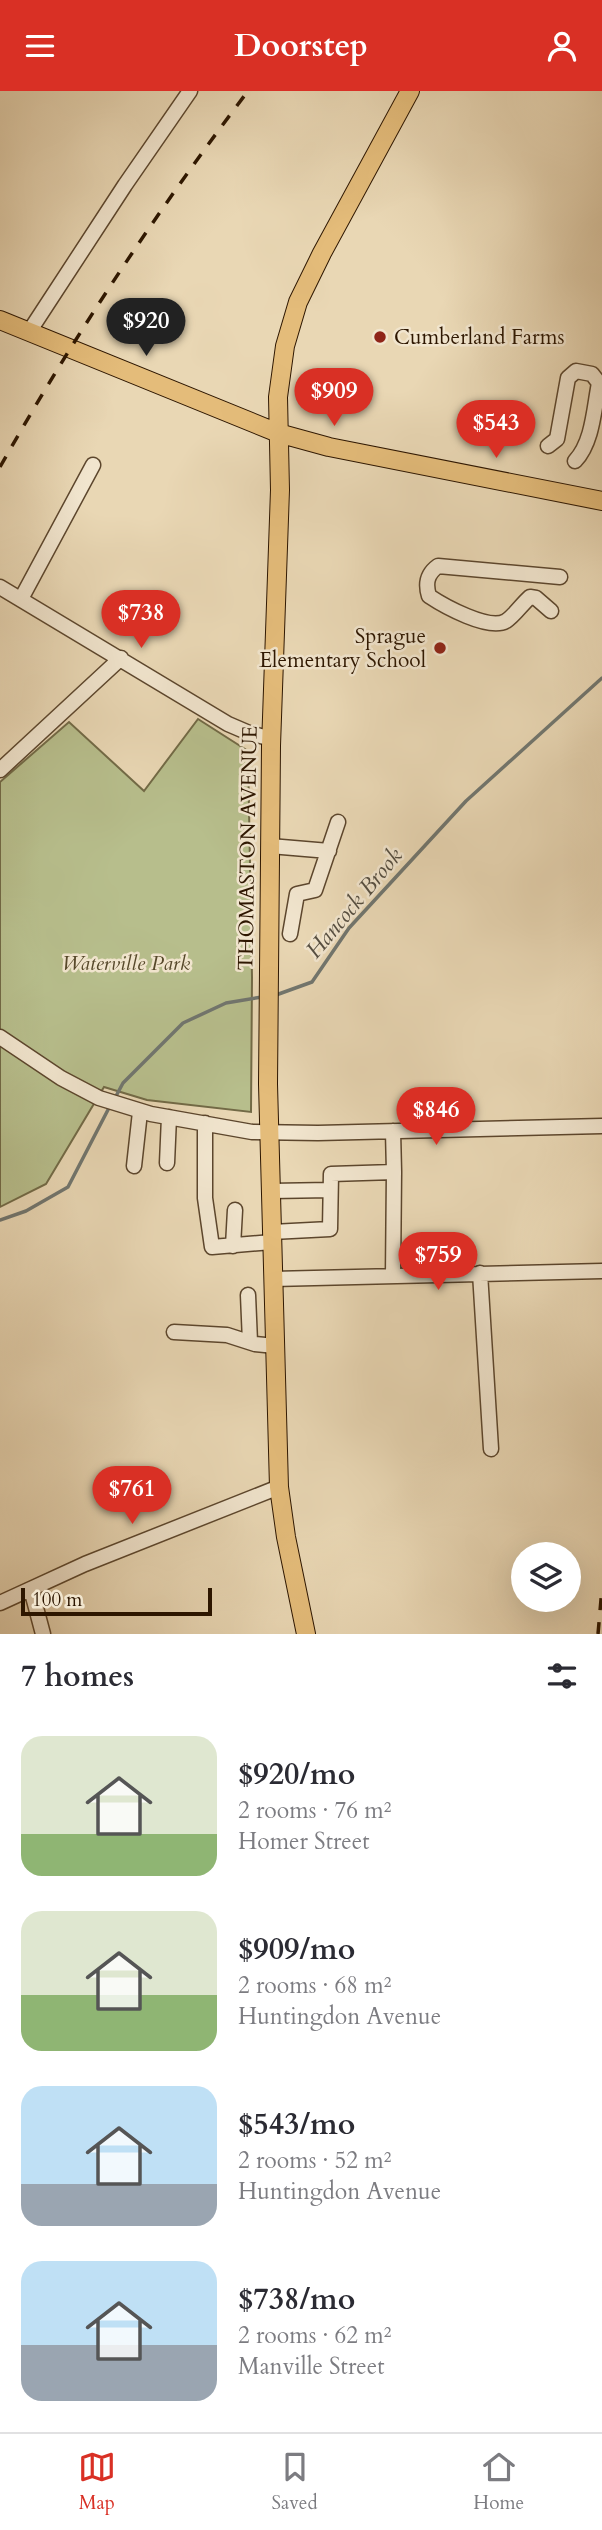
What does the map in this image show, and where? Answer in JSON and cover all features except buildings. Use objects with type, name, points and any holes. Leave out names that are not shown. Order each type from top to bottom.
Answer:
[{"type":"main road","name":"THOMASTON AVENUE","points":[[306,1634],[282,1517],[279,1487],[269,1133],[270,846],[280,491],[278,397],[289,332],[298,302],[410,91]]},
{"type":"main road","points":[[0,320],[278,433],[329,447],[602,501]]},
{"type":"street","points":[[29,332],[96,227],[190,91]]},
{"type":"street","points":[[548,446],[557,439],[568,378],[576,371],[592,374],[599,383],[597,394],[585,450],[575,461]]},
{"type":"street","points":[[22,599],[93,465]]},
{"type":"street","points":[[551,611],[536,598],[530,597],[506,621],[489,624],[429,596],[426,584],[430,572],[438,566],[559,577]]},
{"type":"street","points":[[0,587],[228,724],[272,739]]},
{"type":"street","points":[[0,770],[121,658]]},
{"type":"street","points":[[290,934],[297,894],[315,890],[338,823]]},
{"type":"street","points":[[270,846],[329,851]]},
{"type":"street","points":[[0,1037],[99,1098],[133,1110],[269,1133],[602,1126]]},
{"type":"street","points":[[133,1110],[134,1166]]},
{"type":"street","points":[[167,1163],[169,1117]]},
{"type":"street","points":[[205,1123],[205,1198],[212,1247],[330,1229],[331,1174],[394,1172]]},
{"type":"street","points":[[393,1131],[393,1276]]},
{"type":"street","points":[[271,1191],[330,1191]]},
{"type":"street","points":[[233,1245],[235,1210]]},
{"type":"street","points":[[273,1279],[602,1271]]},
{"type":"street","points":[[480,1273],[491,1449]]},
{"type":"street","points":[[248,1294],[250,1342]]},
{"type":"street","points":[[174,1332],[227,1335],[275,1346]]},
{"type":"street","points":[[0,1603],[85,1564],[279,1487]]},
{"type":"street","points":[[31,1589],[43,1634]]},
{"type":"green space","name":"Waterville Park","points":[[198,719],[248,751],[252,977],[251,1112],[147,1100],[104,1087],[46,1184],[0,1207],[0,782],[69,722],[144,791]]},
{"type":"waterway","name":"Hancock Brook","points":[[276,995],[312,982],[349,928],[466,801],[602,678]]},
{"type":"waterway","name":"Hancock Brook","points":[[115,1098],[123,1083],[183,1023],[226,1003],[262,997]]},
{"type":"waterway","name":"Hancock Brook","points":[[0,1220],[26,1211],[68,1187],[111,1104]]},
{"type":"railway","points":[[0,467],[57,370],[118,275],[181,182],[248,91]]},
{"type":"railway","points":[[598,1634],[602,1588]]},
{"type":"place","name":"Cumberland Farms","points":[[380,337]]},
{"type":"place","name":"Sprague Elementary School","points":[[440,648]]}]
